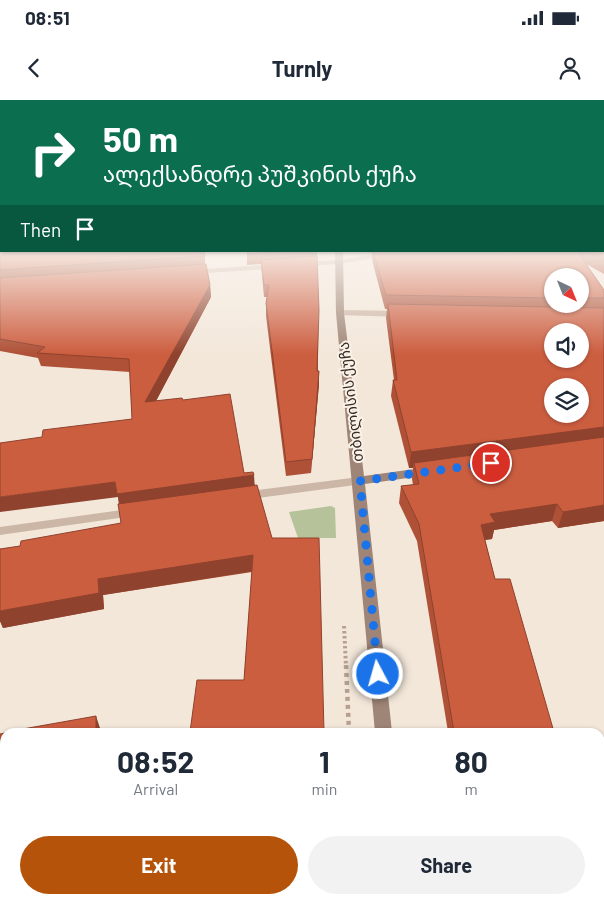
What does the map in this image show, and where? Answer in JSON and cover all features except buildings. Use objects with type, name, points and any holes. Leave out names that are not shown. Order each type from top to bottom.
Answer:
[{"type":"main road","name":"თბილისის ქუჩა","points":[[339,278],[340,313],[360,481],[384,728]]},
{"type":"main road","points":[[360,481],[438,470]]},
{"type":"street","points":[[340,313],[407,314]]},
{"type":"street","points":[[233,498],[360,481]]},
{"type":"street","points":[[0,534],[146,510]]},
{"type":"green space","points":[[331,506],[335,508],[336,538],[298,538],[289,512]]},
{"type":"route","points":[[378,674],[360,481],[491,463]]}]
